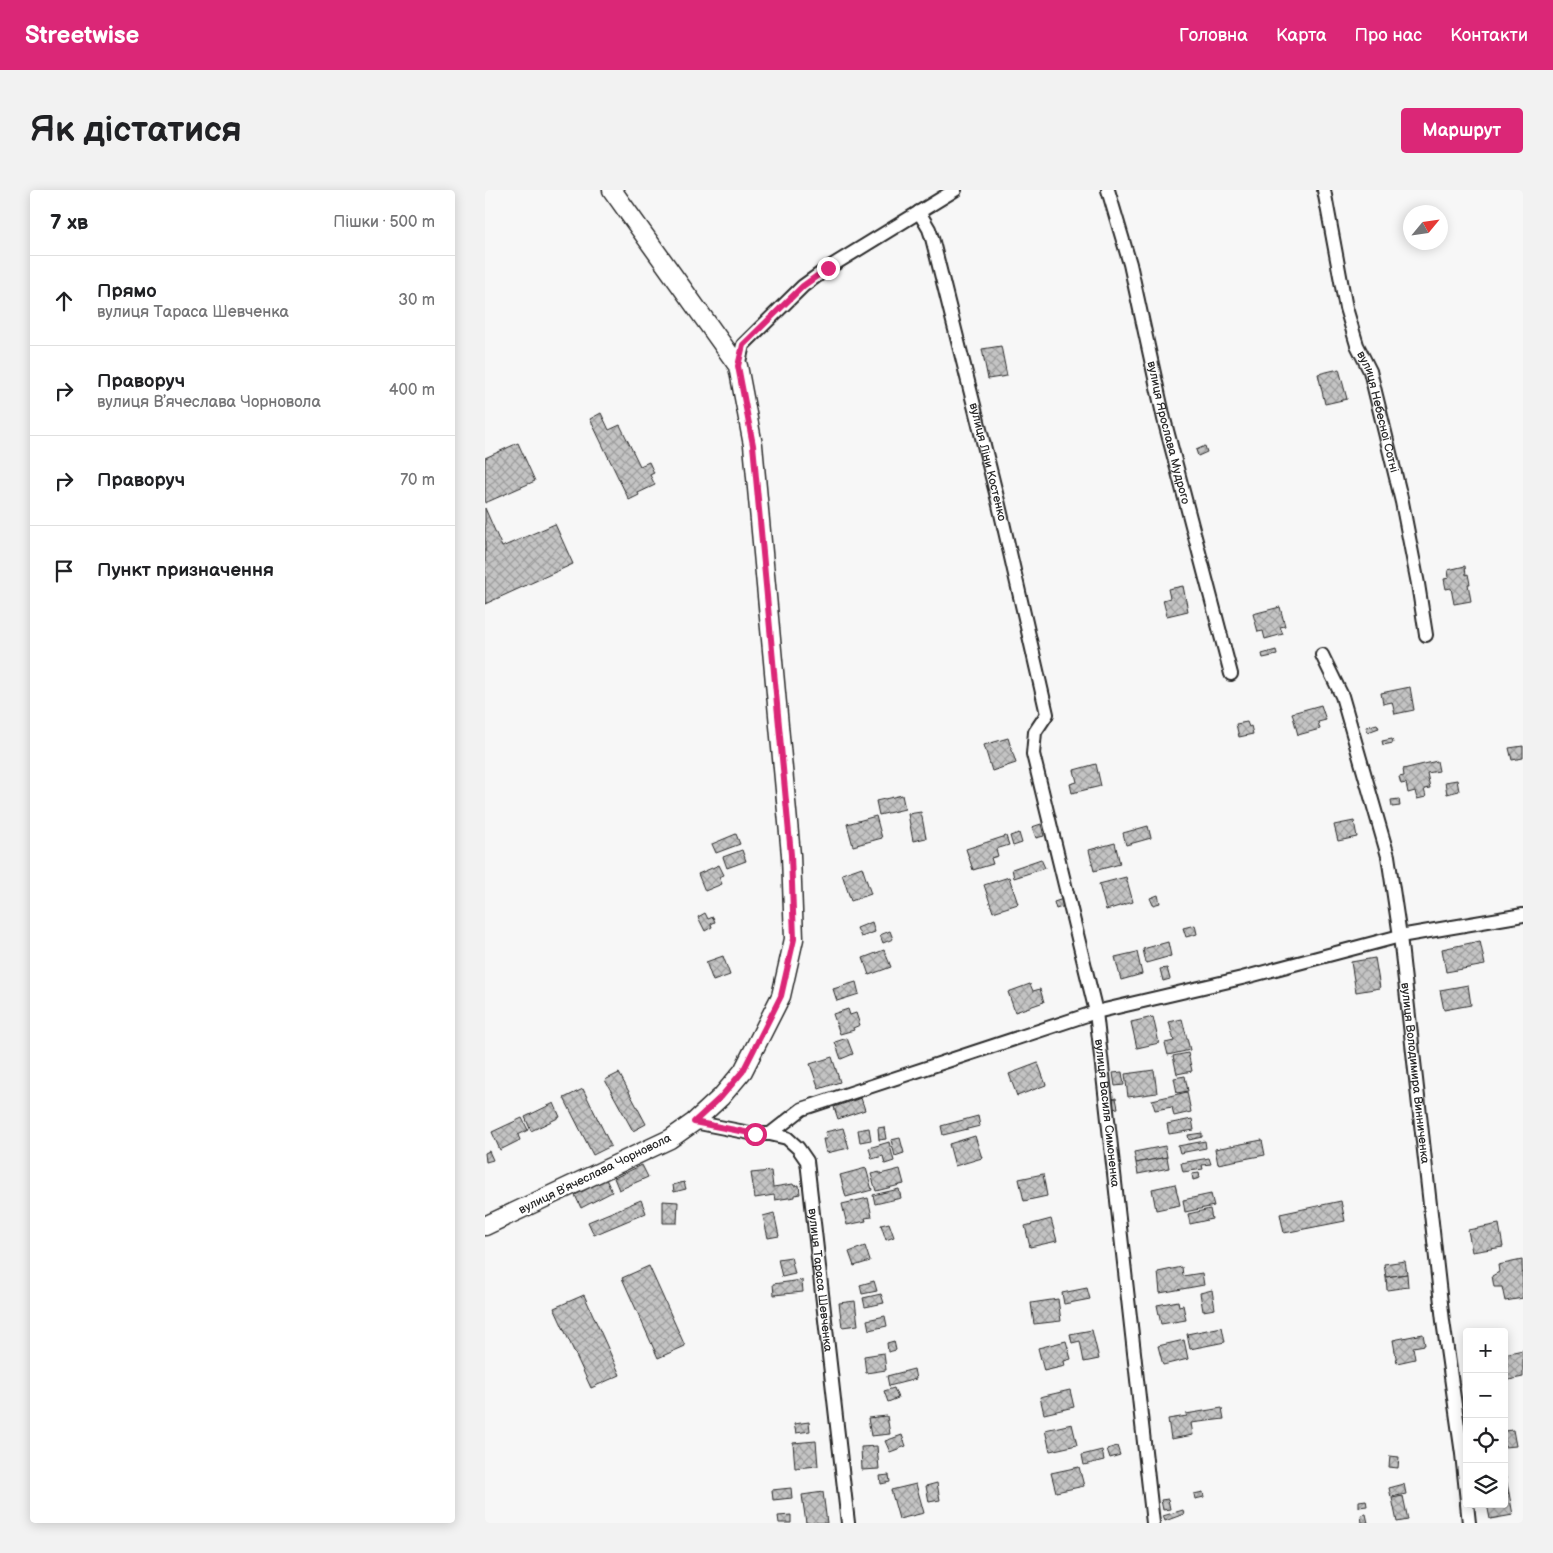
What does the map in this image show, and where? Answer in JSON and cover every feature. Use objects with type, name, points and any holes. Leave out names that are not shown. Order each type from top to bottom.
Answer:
[{"type":"street","points":[[612,190],[738,366]]},
{"type":"street","points":[[738,366],[743,345],[803,286],[828,268],[955,190]]},
{"type":"street","name":"вулиця Ярослава Мудрого","points":[[1108,190],[1130,264],[1164,419],[1231,674]]},
{"type":"street","name":"вулиця Небесної Сотні","points":[[1323,190],[1345,308],[1357,344],[1370,371],[1400,494],[1426,635]]},
{"type":"street","name":"вулиця Ліни Костенко","points":[[919,212],[932,238],[999,505],[1047,714]]},
{"type":"street","name":"вулиця Вʼячеслава Чорновола","points":[[485,1226],[670,1139],[694,1122],[721,1097],[743,1071],[781,996],[794,939],[791,855],[753,445],[738,366]]},
{"type":"street","name":"вулиця Володимира Винниченка","points":[[1322,655],[1342,696],[1389,856],[1400,936],[1443,1321],[1463,1464]]},
{"type":"street","name":"вулиця Василя Симоненка","points":[[1047,714],[1035,732],[1033,754],[1096,1012],[1153,1523]]},
{"type":"street","points":[[770,1134],[802,1109],[1096,1012],[1242,978],[1400,936],[1523,915]]},
{"type":"street","name":"вулиця Тараса Шевченка","points":[[694,1122],[787,1138],[798,1148],[807,1161],[848,1523]]},
{"type":"street","name":"вулиця Володимира Винниченка","points":[[1468,1508],[1469,1523]]},
{"type":"building","points":[[1001,346],[1007,376],[988,379],[982,349]]},
{"type":"building","points":[[1339,369],[1347,399],[1325,404],[1318,374]]},
{"type":"building","points":[[601,413],[609,430],[620,425],[640,466],[649,462],[654,473],[650,475],[655,485],[638,493],[639,495],[629,500],[590,419]]},
{"type":"building","points":[[518,443],[535,481],[485,503],[485,458]]},
{"type":"building","points":[[1205,446],[1207,452],[1198,456],[1196,450]]},
{"type":"building","points":[[485,508],[502,547],[555,524],[573,564],[485,604]]},
{"type":"building","points":[[1465,566],[1470,584],[1468,584],[1471,601],[1454,604],[1451,588],[1446,589],[1444,579],[1449,578],[1448,570]]},
{"type":"building","points":[[1183,586],[1188,611],[1167,616],[1163,600],[1170,598],[1168,589]]},
{"type":"building","points":[[1280,607],[1285,626],[1280,627],[1283,634],[1265,639],[1263,631],[1258,632],[1253,614]]},
{"type":"building","points":[[1276,650],[1277,655],[1263,658],[1262,654]]},
{"type":"building","points":[[1410,687],[1414,710],[1395,714],[1392,702],[1383,704],[1381,693]]},
{"type":"building","points":[[1321,705],[1326,720],[1318,722],[1320,729],[1298,735],[1292,713]]},
{"type":"building","points":[[1247,722],[1249,727],[1251,726],[1253,734],[1239,737],[1236,724]]},
{"type":"building","points":[[1377,724],[1379,728],[1368,732],[1366,727]]},
{"type":"building","points":[[1008,738],[1016,763],[992,771],[984,745]]},
{"type":"building","points":[[1392,739],[1393,743],[1383,745],[1382,741]]},
{"type":"building","points":[[1523,746],[1523,758],[1512,760],[1509,748]]},
{"type":"building","points":[[1437,761],[1439,771],[1427,773],[1430,788],[1424,789],[1426,797],[1417,799],[1415,791],[1408,793],[1406,783],[1401,784],[1399,777],[1404,776],[1403,769]]},
{"type":"building","points":[[1096,764],[1101,786],[1072,793],[1070,784],[1077,782],[1074,770]]},
{"type":"building","points":[[1457,780],[1459,791],[1447,794],[1445,782]]},
{"type":"building","points":[[902,795],[905,809],[879,815],[876,801]]},
{"type":"building","points":[[1399,799],[1400,806],[1392,807],[1391,800]]},
{"type":"building","points":[[921,812],[926,838],[913,841],[908,814]]},
{"type":"building","points":[[876,816],[882,838],[853,846],[847,824]]},
{"type":"building","points":[[1354,821],[1357,837],[1338,841],[1334,825]]},
{"type":"building","points":[[1041,824],[1044,836],[1036,838],[1032,827]]},
{"type":"building","points":[[1148,826],[1151,838],[1126,845],[1123,833]]},
{"type":"building","points":[[1019,833],[1022,843],[1013,846],[1010,836]]},
{"type":"building","points":[[736,834],[740,844],[716,853],[712,844]]},
{"type":"building","points":[[1006,836],[1009,845],[996,849],[998,856],[991,858],[993,864],[973,870],[966,849]]},
{"type":"building","points":[[1115,843],[1120,864],[1094,871],[1089,850]]},
{"type":"building","points":[[742,850],[746,861],[727,868],[723,857]]},
{"type":"building","points":[[1041,859],[1045,868],[1014,878],[1012,869]]},
{"type":"building","points":[[719,865],[724,875],[719,877],[722,884],[705,891],[698,874]]},
{"type":"building","points":[[862,867],[871,894],[851,901],[842,874]]},
{"type":"building","points":[[1009,877],[1018,904],[993,912],[984,885]]},
{"type":"building","points":[[1126,877],[1133,902],[1106,910],[1099,884]]},
{"type":"building","points":[[1158,895],[1160,903],[1153,905],[1150,898]]},
{"type":"building","points":[[1063,899],[1065,906],[1056,909],[1054,902]]},
{"type":"building","points":[[705,913],[708,919],[713,917],[715,922],[711,924],[712,927],[705,931],[698,917]]},
{"type":"building","points":[[872,922],[875,932],[861,937],[857,928]]},
{"type":"building","points":[[1195,925],[1197,934],[1186,937],[1183,928]]},
{"type":"building","points":[[890,931],[893,939],[883,943],[880,935]]},
{"type":"building","points":[[1480,941],[1485,965],[1446,972],[1442,949]]},
{"type":"building","points":[[1168,942],[1171,956],[1146,963],[1143,949]]},
{"type":"building","points":[[884,950],[891,967],[869,975],[863,958]]},
{"type":"building","points":[[1137,952],[1142,974],[1121,980],[1115,957]]},
{"type":"building","points":[[723,956],[730,975],[713,981],[706,962]]},
{"type":"building","points":[[1375,958],[1380,988],[1356,992],[1351,962]]},
{"type":"building","points":[[1167,968],[1170,979],[1163,981],[1160,969]]},
{"type":"building","points":[[856,982],[859,994],[837,1001],[833,989]]},
{"type":"building","points":[[1030,984],[1033,991],[1040,989],[1044,1002],[1015,1012],[1008,992]]},
{"type":"building","points":[[1468,985],[1471,1005],[1444,1010],[1440,990]]},
{"type":"building","points":[[848,1009],[850,1015],[856,1013],[860,1025],[853,1028],[854,1030],[840,1034],[833,1014]]},
{"type":"building","points":[[1153,1017],[1159,1043],[1137,1048],[1131,1022]]},
{"type":"building","points":[[1182,1019],[1190,1050],[1168,1055],[1165,1043],[1174,1041],[1169,1022]]},
{"type":"building","points":[[847,1038],[853,1054],[841,1059],[835,1042]]},
{"type":"building","points":[[1188,1053],[1192,1071],[1177,1074],[1173,1056]]},
{"type":"building","points":[[832,1057],[840,1082],[819,1089],[810,1064]]},
{"type":"building","points":[[1038,1063],[1046,1085],[1017,1096],[1009,1074]]},
{"type":"building","points":[[1154,1070],[1157,1093],[1128,1097],[1125,1074]]},
{"type":"building","points":[[1122,1072],[1124,1085],[1115,1086],[1113,1073]]},
{"type":"building","points":[[619,1073],[646,1124],[633,1131],[605,1080]]},
{"type":"building","points":[[1185,1076],[1188,1091],[1177,1093],[1174,1078]]},
{"type":"building","points":[[583,1089],[611,1146],[593,1155],[564,1098]]},
{"type":"building","points":[[1187,1092],[1191,1112],[1174,1116],[1172,1107],[1155,1110],[1152,1100]]},
{"type":"building","points":[[861,1098],[865,1110],[838,1119],[834,1107]]},
{"type":"building","points":[[1116,1098],[1118,1108],[1112,1109],[1111,1099]]},
{"type":"building","points":[[554,1103],[560,1117],[531,1131],[525,1117]]},
{"type":"building","points":[[978,1116],[980,1126],[943,1135],[941,1126]]},
{"type":"building","points":[[522,1118],[528,1130],[518,1135],[520,1140],[500,1150],[492,1132]]},
{"type":"building","points":[[1192,1119],[1194,1130],[1169,1134],[1167,1124]]},
{"type":"building","points":[[884,1127],[886,1139],[879,1140],[878,1128]]},
{"type":"building","points":[[843,1128],[849,1148],[826,1153],[823,1139],[827,1139],[825,1132]]},
{"type":"building","points":[[869,1128],[871,1140],[860,1142],[858,1130]]},
{"type":"building","points":[[1202,1133],[1202,1137],[1189,1140],[1188,1135]]},
{"type":"building","points":[[975,1136],[982,1158],[955,1166],[949,1144]]},
{"type":"building","points":[[900,1138],[904,1153],[895,1156],[891,1140]]},
{"type":"building","points":[[1262,1140],[1265,1155],[1218,1164],[1215,1149]]},
{"type":"building","points":[[1205,1141],[1206,1148],[1180,1153],[1178,1146]]},
{"type":"building","points":[[889,1142],[894,1161],[885,1164],[883,1156],[872,1159],[869,1148]]},
{"type":"building","points":[[1165,1146],[1167,1157],[1136,1163],[1134,1152]]},
{"type":"building","points":[[489,1151],[493,1160],[486,1162],[485,1153]]},
{"type":"building","points":[[1167,1157],[1169,1168],[1138,1174],[1136,1163]]},
{"type":"building","points":[[1209,1158],[1211,1164],[1202,1165],[1203,1169],[1183,1172],[1181,1163]]},
{"type":"building","points":[[642,1165],[648,1177],[619,1190],[614,1178]]},
{"type":"building","points":[[866,1168],[872,1190],[846,1197],[840,1175]]},
{"type":"building","points":[[900,1169],[904,1184],[876,1191],[871,1174],[880,1172],[880,1174]]},
{"type":"building","points":[[771,1171],[773,1187],[799,1185],[800,1194],[795,1195],[795,1197],[775,1200],[774,1195],[755,1198],[751,1173]]},
{"type":"building","points":[[1199,1173],[1200,1178],[1193,1180],[1192,1174]]},
{"type":"building","points":[[1043,1174],[1047,1196],[1024,1201],[1019,1179]]},
{"type":"building","points":[[606,1179],[612,1192],[581,1208],[575,1195]]},
{"type":"building","points":[[684,1182],[686,1189],[674,1192],[673,1185]]},
{"type":"building","points":[[1175,1184],[1180,1205],[1156,1210],[1152,1189]]},
{"type":"building","points":[[899,1189],[901,1198],[875,1204],[873,1195]]},
{"type":"building","points":[[1211,1194],[1214,1206],[1185,1212],[1183,1200]]},
{"type":"building","points":[[868,1198],[872,1217],[865,1218],[866,1221],[847,1225],[842,1204]]},
{"type":"building","points":[[641,1200],[646,1213],[594,1235],[588,1222]]},
{"type":"building","points":[[663,1201],[678,1202],[677,1223],[663,1223]]},
{"type":"building","points":[[1341,1201],[1345,1221],[1284,1233],[1280,1214]]},
{"type":"building","points":[[1210,1209],[1212,1219],[1190,1224],[1188,1214]]},
{"type":"building","points":[[774,1213],[779,1236],[768,1238],[763,1216]]},
{"type":"building","points":[[1051,1219],[1057,1241],[1030,1247],[1025,1226]]},
{"type":"building","points":[[889,1223],[894,1237],[886,1240],[881,1225]]},
{"type":"building","points":[[1499,1224],[1503,1247],[1472,1252],[1468,1230]]},
{"type":"building","points":[[865,1246],[870,1261],[854,1266],[849,1252]]},
{"type":"building","points":[[791,1257],[795,1274],[782,1277],[778,1259]]},
{"type":"building","points":[[1522,1260],[1523,1298],[1505,1301],[1502,1287],[1494,1287],[1492,1276],[1499,1272],[1498,1265]]},
{"type":"building","points":[[1405,1261],[1407,1274],[1386,1277],[1384,1264]]},
{"type":"building","points":[[649,1266],[685,1346],[658,1358],[622,1278]]},
{"type":"building","points":[[1182,1267],[1183,1276],[1202,1273],[1204,1285],[1160,1293],[1158,1272]]},
{"type":"building","points":[[1407,1274],[1408,1287],[1387,1290],[1386,1277]]},
{"type":"building","points":[[802,1280],[803,1292],[774,1295],[773,1284]]},
{"type":"building","points":[[874,1281],[877,1291],[862,1294],[860,1285]]},
{"type":"building","points":[[1087,1288],[1090,1299],[1064,1304],[1062,1293]]},
{"type":"building","points":[[1212,1290],[1215,1309],[1203,1311],[1200,1293]]},
{"type":"building","points":[[881,1294],[884,1303],[865,1307],[863,1298]]},
{"type":"building","points":[[584,1295],[620,1375],[591,1388],[554,1308]]},
{"type":"building","points":[[1058,1299],[1061,1321],[1034,1324],[1031,1303]]},
{"type":"building","points":[[855,1301],[858,1325],[842,1327],[839,1303]]},
{"type":"building","points":[[1178,1301],[1179,1306],[1183,1305],[1186,1320],[1161,1324],[1157,1305]]},
{"type":"building","points":[[885,1316],[887,1326],[869,1330],[867,1320]]},
{"type":"building","points":[[1222,1327],[1225,1342],[1190,1349],[1187,1334]]},
{"type":"building","points":[[1092,1330],[1099,1359],[1084,1362],[1080,1341],[1072,1343],[1070,1334]]},
{"type":"building","points":[[1423,1334],[1425,1345],[1413,1347],[1415,1359],[1397,1363],[1393,1340]]},
{"type":"building","points":[[1184,1340],[1188,1359],[1163,1365],[1158,1346]]},
{"type":"building","points":[[894,1341],[896,1350],[888,1352],[887,1343]]},
{"type":"building","points":[[1066,1341],[1071,1359],[1064,1361],[1065,1366],[1044,1371],[1038,1348]]},
{"type":"building","points":[[1523,1350],[1523,1377],[1508,1380],[1508,1353]]},
{"type":"building","points":[[884,1353],[886,1370],[866,1373],[864,1356]]},
{"type":"building","points":[[914,1369],[916,1379],[889,1386],[887,1376]]},
{"type":"building","points":[[894,1388],[898,1398],[888,1402],[884,1391]]},
{"type":"building","points":[[1070,1390],[1074,1407],[1044,1414],[1040,1397]]},
{"type":"building","points":[[1222,1408],[1224,1419],[1191,1423],[1193,1435],[1171,1439],[1168,1419]]},
{"type":"building","points":[[887,1416],[890,1434],[871,1436],[868,1418]]},
{"type":"building","points":[[809,1422],[810,1431],[796,1433],[794,1424]]},
{"type":"building","points":[[1072,1424],[1077,1445],[1050,1451],[1045,1430]]},
{"type":"building","points":[[1513,1430],[1516,1446],[1508,1447],[1508,1431]]},
{"type":"building","points":[[902,1435],[906,1446],[890,1452],[885,1441]]},
{"type":"building","points":[[816,1441],[818,1466],[795,1468],[793,1443]]},
{"type":"building","points":[[877,1446],[879,1469],[862,1470],[861,1447]]},
{"type":"building","points":[[1117,1446],[1120,1455],[1110,1458],[1107,1449]]},
{"type":"building","points":[[1102,1450],[1104,1460],[1084,1465],[1082,1455]]},
{"type":"building","points":[[1390,1456],[1399,1457],[1398,1468],[1389,1467]]},
{"type":"building","points":[[1079,1467],[1084,1486],[1056,1492],[1051,1473]]},
{"type":"building","points":[[889,1475],[890,1482],[881,1484],[880,1476]]},
{"type":"building","points":[[937,1483],[940,1500],[929,1502],[926,1486]]},
{"type":"building","points":[[916,1484],[924,1513],[899,1519],[891,1490]]},
{"type":"building","points":[[1404,1484],[1406,1494],[1391,1497],[1389,1488]]},
{"type":"building","points":[[791,1488],[792,1498],[773,1500],[772,1490]]},
{"type":"building","points":[[823,1492],[827,1523],[806,1523],[802,1495]]},
{"type":"building","points":[[1203,1492],[1204,1497],[1195,1499],[1194,1494]]},
{"type":"building","points":[[1508,1493],[1513,1515],[1490,1519],[1488,1508],[1508,1508]]},
{"type":"building","points":[[1403,1496],[1408,1520],[1397,1522],[1392,1498]]},
{"type":"building","points":[[1168,1499],[1170,1509],[1163,1510],[1161,1500]]},
{"type":"building","points":[[1366,1500],[1367,1506],[1359,1507],[1359,1501]]},
{"type":"building","points":[[1183,1510],[1184,1514],[1165,1521],[1163,1516]]},
{"type":"building","points":[[1366,1514],[1368,1523],[1362,1523],[1361,1515]]},
{"type":"building","points":[[791,1515],[791,1523],[779,1523],[778,1516]]},
{"type":"route","points":[[755,1134],[694,1122],[721,1097],[743,1071],[781,996],[794,939],[791,855],[753,445],[738,366],[743,345],[803,286],[828,268]]}]
